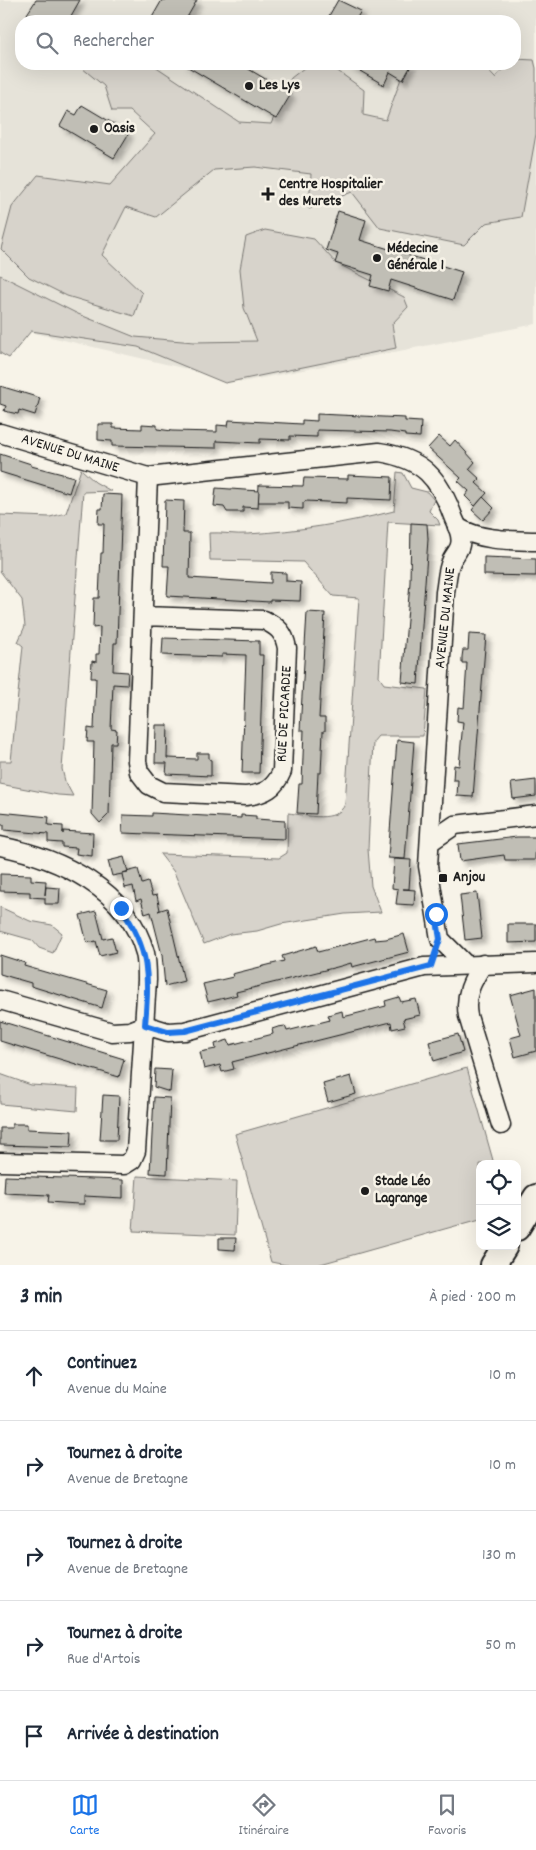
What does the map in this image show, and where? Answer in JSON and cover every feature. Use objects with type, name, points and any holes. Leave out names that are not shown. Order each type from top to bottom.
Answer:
[{"type":"main road","points":[[521,1221],[536,1197]]},
{"type":"main road","points":[[493,1265],[502,1250]]},
{"type":"street","name":"AVENUE DU MAINE","points":[[0,433],[148,477],[379,452],[399,455],[417,463],[432,476],[448,501],[458,527],[460,544],[450,563],[445,592],[431,806],[429,874],[440,939]]},
{"type":"street","name":"RUE DE PICARDIE","points":[[143,616],[264,620],[279,628],[285,636],[288,648],[282,770],[278,782],[270,790],[258,795],[246,796],[163,792],[149,785],[138,772],[137,761],[148,477]]},
{"type":"street","points":[[458,527],[473,536],[484,538],[536,541]]},
{"type":"street","points":[[431,806],[455,824]]},
{"type":"street","points":[[430,842],[455,824],[536,815]]},
{"type":"street","points":[[0,846],[43,857],[105,891],[121,908],[136,929],[145,954],[148,980],[136,1151],[132,1160],[124,1165],[0,1162]]},
{"type":"street","points":[[431,966],[440,939],[465,964]]},
{"type":"street","points":[[0,1000],[112,1032],[130,1031],[145,1025],[168,1032],[185,1031],[431,966],[536,962]]},
{"type":"street","points":[[483,964],[474,978],[466,1001],[468,1016],[502,1125]]},
{"type":"shaded area","name":"Centre Hospitalier des Murets","points":[[0,0],[536,0],[536,324],[242,382],[0,325]]},
{"type":"shaded area","points":[[521,59],[534,60],[536,68],[536,134],[521,217],[486,223],[464,245],[380,228],[352,192],[309,209],[311,174],[255,167],[214,170],[156,217],[126,207],[102,255],[142,293],[134,316],[67,296],[29,277],[1,249],[12,207],[38,175],[110,185],[155,134],[130,111],[112,111],[104,86],[84,70],[161,70],[239,122],[271,124],[291,78],[301,70],[336,70],[364,90],[363,115],[386,120],[403,73],[407,70],[488,70],[495,78],[502,70],[521,70]]},
{"type":"shaded area","points":[[265,230],[314,239],[336,263],[404,297],[408,307],[392,324],[396,348],[225,383],[138,347],[31,331],[9,358],[0,353],[0,275],[78,314],[135,337],[194,342],[257,341],[244,308],[240,269],[246,237]]},
{"type":"shaded area","points":[[81,469],[95,482],[111,491],[83,492],[62,769],[65,781],[73,796],[0,784],[0,761],[11,761],[23,646],[18,642],[25,626],[22,600],[0,571],[0,515],[50,517],[66,513]]},
{"type":"shaded area","points":[[397,472],[403,473],[411,488],[427,492],[434,500],[429,511],[438,520],[440,525],[388,522],[379,677],[384,684],[427,689],[423,736],[378,736],[373,742],[368,849],[371,886],[381,912],[345,914],[281,924],[257,931],[230,934],[204,944],[174,872],[160,854],[279,858],[287,853],[288,813],[320,817],[335,814],[341,810],[345,804],[359,598],[333,596],[303,562],[210,560],[209,533],[243,534],[304,529],[394,511]]},
{"type":"shaded area","points":[[0,907],[30,921],[52,925],[62,933],[53,953],[39,948],[32,940],[0,931]]},
{"type":"shaded area","name":"Stade Léo Lagrange","points":[[467,1068],[493,1160],[476,1160],[476,1220],[317,1265],[286,1265],[271,1262],[235,1134]]},
{"type":"shaded area","points":[[0,1074],[31,1085],[78,1088],[77,1111],[0,1104]]},
{"type":"shaded area","points":[[137,1176],[237,1181],[235,1235],[133,1231]]},
{"type":"building","points":[[36,0],[80,0],[71,15],[27,14]]},
{"type":"building","points":[[162,0],[197,0],[188,15],[153,15]]},
{"type":"building","points":[[338,0],[361,11],[359,15],[329,15]]},
{"type":"building","name":"Les Lys","points":[[193,70],[250,70],[291,94],[276,119]]},
{"type":"building","points":[[358,70],[409,70],[403,80],[390,72],[384,85]]},
{"type":"building","name":"Oasis","points":[[82,105],[129,133],[114,158],[60,126],[68,111],[76,115]]},
{"type":"building","name":"Médecine Générale 1","points":[[338,211],[366,220],[360,240],[462,272],[453,300],[391,280],[388,291],[370,286],[373,275],[335,263],[338,254],[326,250]]},
{"type":"building","points":[[0,386],[40,398],[35,415],[19,410],[18,414],[4,411],[6,406],[0,404]]},
{"type":"building","points":[[317,414],[405,418],[405,421],[421,422],[420,437],[390,432],[317,430],[317,437],[290,436],[290,440],[260,439],[260,443],[216,441],[216,448],[112,446],[112,441],[98,440],[98,424],[113,424],[113,428],[142,429],[142,424],[157,425],[157,429],[172,431],[217,432],[217,425],[228,426],[229,420],[302,424],[302,420],[317,421]]},
{"type":"building","points":[[439,436],[450,446],[455,440],[475,462],[469,469],[480,479],[476,483],[487,493],[475,506],[465,496],[469,491],[458,481],[461,478],[428,448]]},
{"type":"building","points":[[0,454],[31,464],[31,466],[74,477],[69,493],[0,472]]},
{"type":"building","points":[[348,475],[392,477],[391,500],[347,498],[347,503],[306,501],[303,503],[303,509],[288,508],[288,502],[258,502],[259,485],[303,486],[304,478],[348,479]]},
{"type":"building","points":[[216,488],[259,491],[258,508],[243,507],[243,512],[227,512],[224,507],[214,506]]},
{"type":"building","points":[[103,494],[122,495],[117,643],[114,643],[113,671],[128,672],[127,685],[113,684],[111,729],[117,730],[116,743],[111,743],[109,814],[100,823],[92,814],[94,742],[87,742],[88,728],[94,729],[96,678],[91,678],[92,661],[96,662],[96,654],[99,654],[100,627],[93,628],[94,598],[99,598],[101,553],[103,553],[104,524],[98,524]]},
{"type":"building","points":[[483,497],[494,508],[483,520],[472,510]]},
{"type":"building","points":[[165,500],[184,501],[183,533],[190,533],[189,578],[271,583],[271,572],[286,573],[286,581],[301,582],[300,601],[270,600],[270,602],[167,596],[169,566],[163,566]]},
{"type":"building","points":[[411,523],[427,524],[428,539],[418,684],[402,682],[410,582]]},
{"type":"building","points":[[484,557],[536,559],[536,576],[484,575]]},
{"type":"building","points":[[307,612],[325,613],[319,718],[325,718],[325,731],[323,731],[321,773],[318,773],[316,814],[297,813],[299,784],[302,784],[304,730],[300,730]]},
{"type":"building","points":[[469,634],[486,635],[473,797],[457,796],[458,780],[453,780],[454,765],[459,766],[463,722],[457,721],[458,707],[464,708],[467,663],[462,663],[462,657],[463,650],[468,650]]},
{"type":"building","points":[[163,638],[259,641],[259,655],[263,655],[259,773],[242,773],[246,655],[222,654],[222,657],[162,655]]},
{"type":"building","points":[[156,725],[168,725],[167,758],[197,759],[197,753],[209,753],[211,776],[166,774],[167,763],[155,763]]},
{"type":"building","points":[[397,740],[414,742],[405,859],[388,858]]},
{"type":"building","points":[[536,780],[536,796],[513,799],[511,783]]},
{"type":"building","points":[[0,812],[49,817],[48,825],[63,826],[63,831],[93,833],[92,856],[76,854],[77,848],[62,847],[62,843],[48,842],[48,834],[4,830],[4,825],[0,825]]},
{"type":"building","points":[[152,813],[241,818],[241,815],[256,816],[256,819],[285,821],[285,839],[122,833],[123,815],[152,816]]},
{"type":"building","points":[[517,837],[536,837],[535,860],[505,860],[504,855],[460,861],[458,844]]},
{"type":"building","points":[[124,857],[128,872],[138,869],[142,884],[148,882],[152,896],[157,895],[160,910],[158,911],[167,908],[184,981],[165,986],[162,955],[151,912],[145,914],[141,899],[136,901],[133,886],[125,888],[122,874],[112,876],[108,861]]},
{"type":"building","points":[[394,859],[411,860],[409,889],[403,889],[415,890],[414,905],[396,904],[398,889],[392,888]]},
{"type":"building","points":[[0,874],[31,875],[31,880],[46,881],[45,895],[46,887],[60,888],[59,904],[45,904],[45,898],[30,897],[30,892],[0,891]]},
{"type":"building","points":[[477,893],[482,938],[465,940],[460,895]]},
{"type":"building","points":[[96,911],[103,939],[112,937],[116,952],[100,956],[96,941],[87,943],[80,915]]},
{"type":"building","points":[[508,924],[536,924],[536,942],[508,943]]},
{"type":"building","points":[[404,934],[409,952],[352,967],[351,963],[236,992],[237,995],[208,1002],[203,984],[233,977],[232,974],[284,961],[282,956],[316,946],[318,952],[374,937],[375,940],[386,939]]},
{"type":"building","points":[[0,955],[25,963],[24,966],[107,990],[102,1008],[31,986],[31,983],[0,974]]},
{"type":"building","points":[[536,988],[536,1051],[515,1057],[510,1038],[521,1035],[510,995]]},
{"type":"building","points":[[399,997],[401,1002],[416,999],[420,1015],[403,1019],[405,1026],[392,1029],[391,1022],[232,1062],[234,1069],[222,1072],[220,1065],[204,1069],[200,1052],[216,1049],[215,1044],[228,1040],[230,1045],[273,1034],[272,1029],[278,1027],[285,1026],[287,1031],[330,1020],[328,1015],[342,1011],[343,1017],[386,1006],[385,1001]]},
{"type":"building","points":[[0,1021],[124,1059],[119,1077],[0,1041]]},
{"type":"building","points":[[458,1034],[463,1052],[434,1061],[429,1042]]},
{"type":"building","points":[[155,1069],[172,1070],[170,1092],[154,1087]]},
{"type":"building","points":[[351,1076],[356,1094],[328,1102],[323,1084]]},
{"type":"building","points":[[103,1095],[119,1096],[117,1140],[100,1140]]},
{"type":"building","points":[[154,1097],[170,1098],[167,1174],[150,1173]]},
{"type":"building","points":[[12,1124],[27,1124],[27,1129],[72,1131],[71,1147],[0,1145],[0,1128],[12,1128]]},
{"type":"building","points":[[5,1176],[123,1180],[123,1198],[84,1196],[84,1204],[48,1202],[49,1195],[4,1193]]},
{"type":"building","points":[[219,1238],[236,1238],[235,1250],[219,1249]]},
{"type":"place","name":"Les Lys","points":[[249,86]]},
{"type":"place","name":"Oasis","points":[[94,129]]},
{"type":"place","name":"Centre Hospitalier des Murets","points":[[268,194]]},
{"type":"place","name":"Médecine Générale 1","points":[[377,258]]},
{"type":"place","name":"Anjou","points":[[443,878]]},
{"type":"place","name":"Stade Léo Lagrange","points":[[365,1191]]},
{"type":"route","points":[[121,908],[136,929],[145,954],[148,980],[145,1025],[168,1032],[185,1031],[431,966],[440,939],[436,914]]}]
